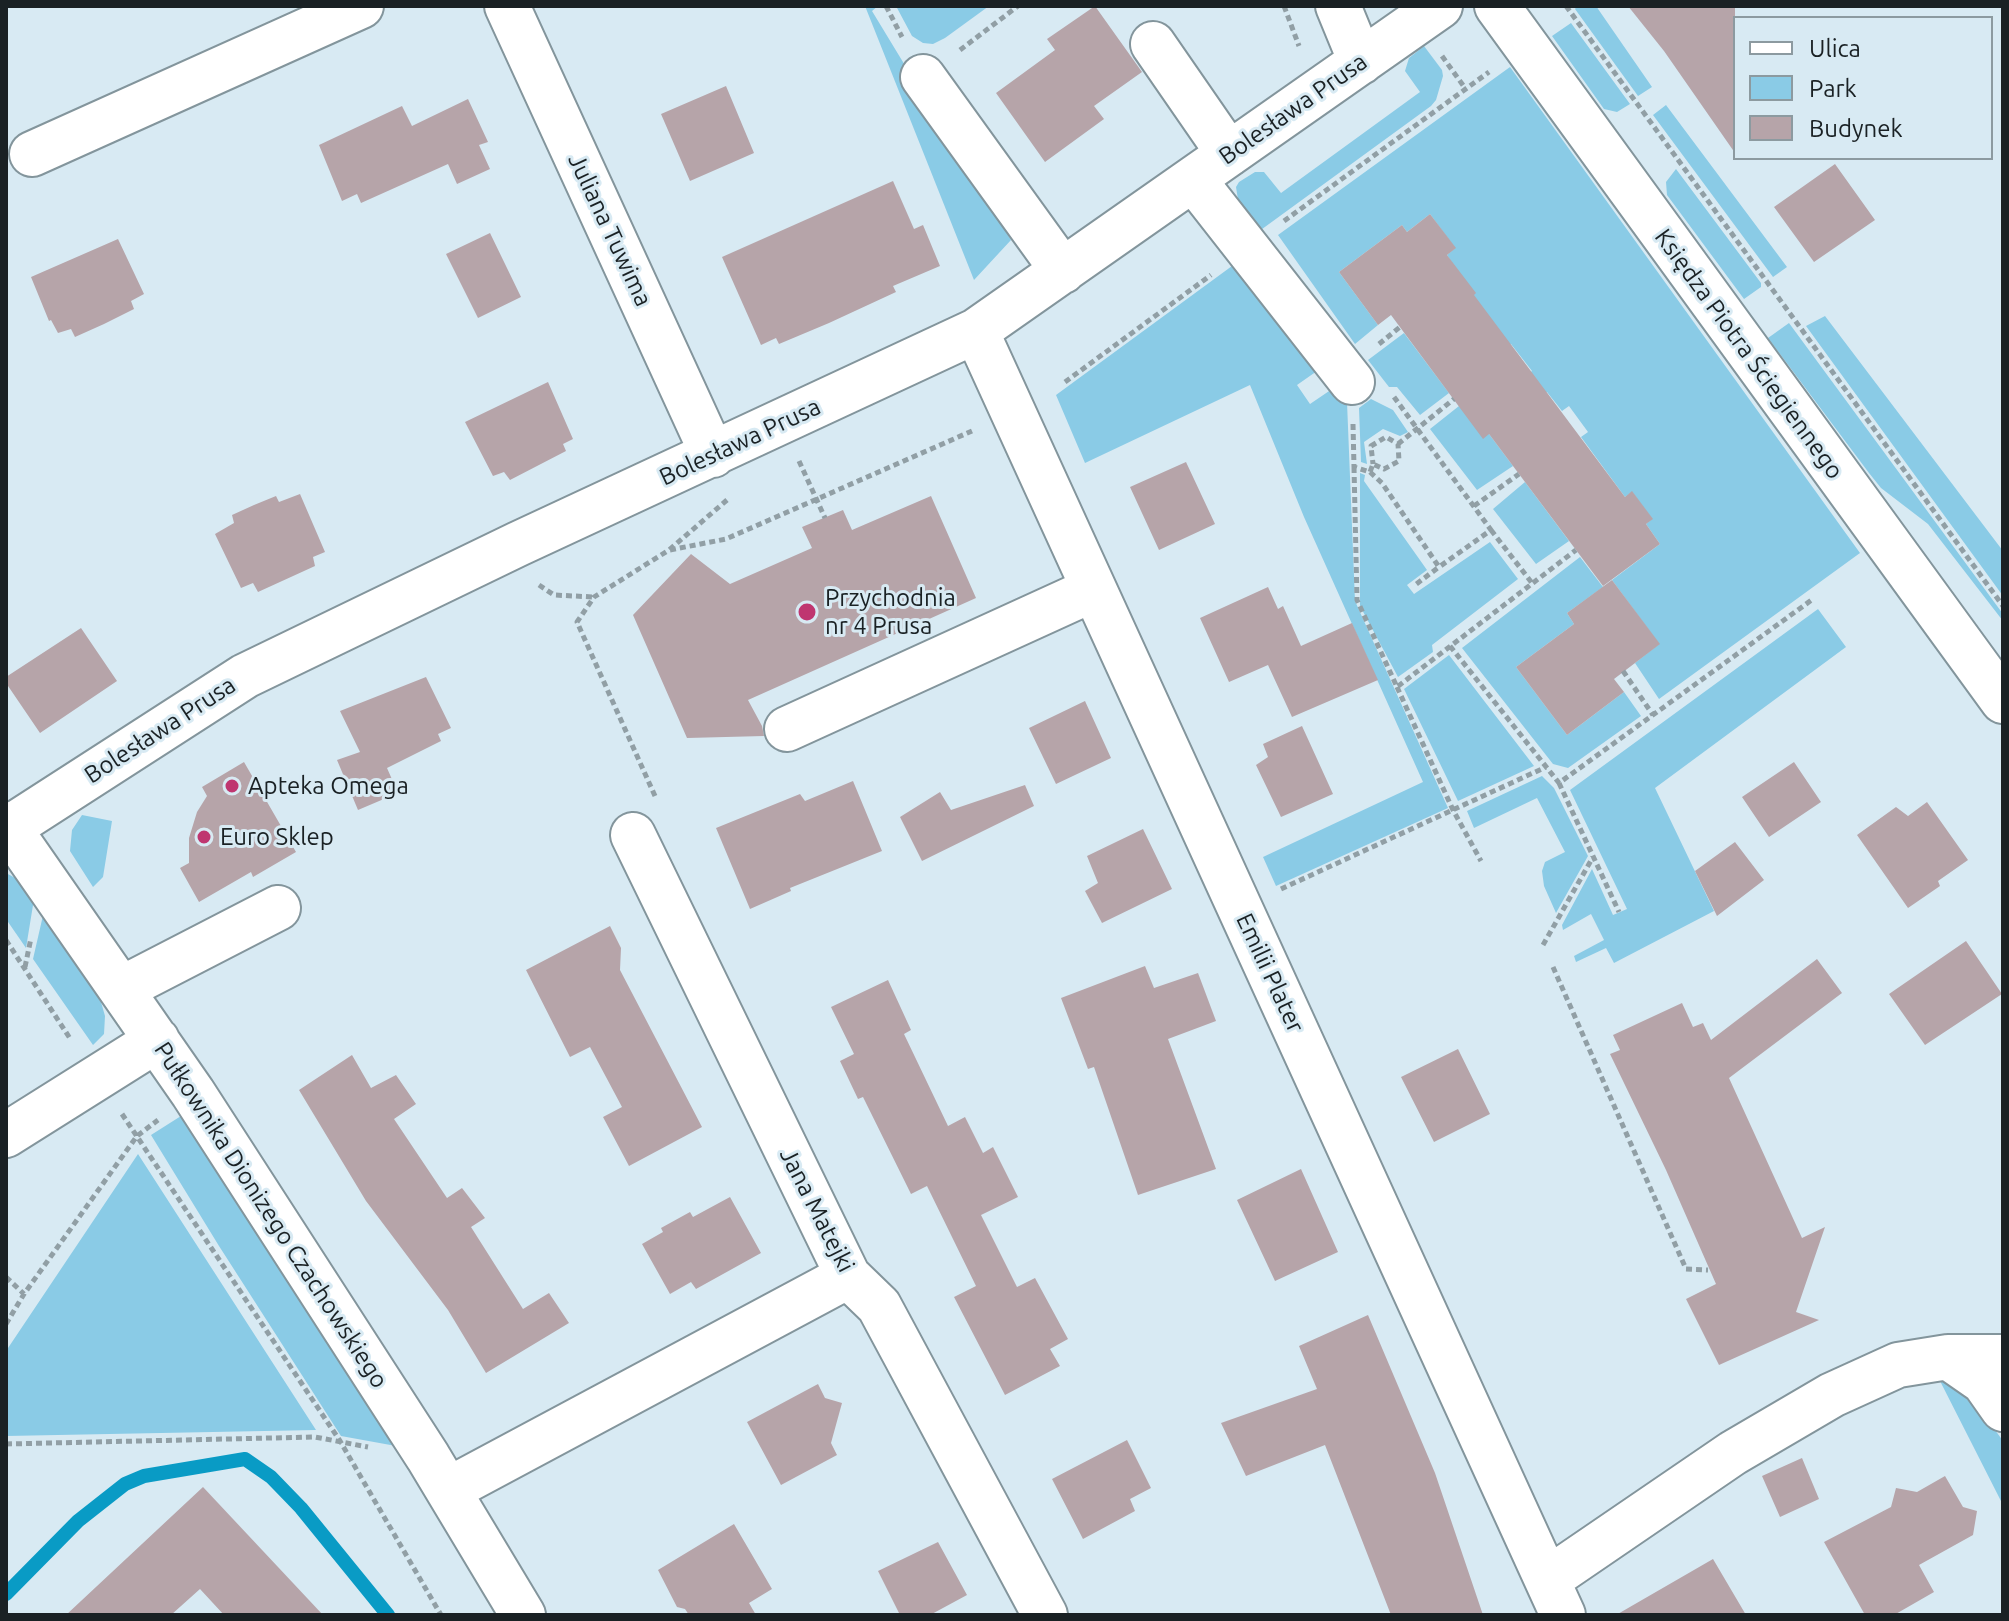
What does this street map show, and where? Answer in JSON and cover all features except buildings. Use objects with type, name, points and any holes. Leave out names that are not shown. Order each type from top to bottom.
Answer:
[{"type":"street","points":[[32,154],[361,6]]},
{"type":"street","name":"Juliana Tuwima","points":[[507,6],[713,455]]},
{"type":"street","points":[[1338,6],[1361,62]]},
{"type":"street","name":"Bolesława Prusa","points":[[8,826],[245,676],[518,544],[976,331],[1440,6]]},
{"type":"street","name":"Księdza Piotra Ściegiennego","points":[[1497,6],[2003,701]]},
{"type":"street","points":[[1153,44],[1229,154]]},
{"type":"street","points":[[923,77],[1063,271]]},
{"type":"street","points":[[1193,179],[1352,382]]},
{"type":"street","name":"Emilii Plater","points":[[976,331],[1555,1598]]},
{"type":"street","points":[[787,729],[1094,589]]},
{"type":"street","name":"Pułkownika Dionizego Czachowskiego","points":[[8,826],[193,1093],[438,1474],[523,1615]]},
{"type":"street","name":"Jana Matejki","points":[[633,835],[848,1276],[879,1306],[1045,1615]]},
{"type":"street","points":[[121,989],[278,908]]},
{"type":"street","points":[[6,1135],[157,1040]]},
{"type":"street","points":[[438,1474],[848,1276]]},
{"type":"street","points":[[1948,1357],[1984,1382],[2003,1409]]},
{"type":"street","points":[[1555,1598],[1733,1453],[1832,1395],[1898,1365],[1948,1357],[2003,1357]]},
{"type":"path","points":[[1284,6],[1299,46]]},
{"type":"path","points":[[1566,6],[2003,606]]},
{"type":"path","points":[[1276,226],[1490,71]]},
{"type":"path","points":[[1065,382],[1217,270]]},
{"type":"path","points":[[1481,861],[1453,810],[1357,600],[1352,382],[1395,397],[1532,583]]},
{"type":"path","points":[[1398,444],[1454,399]]},
{"type":"path","points":[[669,550],[726,539],[981,427]]},
{"type":"path","points":[[1370,472],[1373,464],[1371,446],[1386,437],[1398,444]]},
{"type":"path","points":[[1373,464],[1384,469],[1399,461],[1398,444]]},
{"type":"path","points":[[795,452],[825,518]]},
{"type":"path","points":[[1354,467],[1370,472],[1382,483],[1439,567]]},
{"type":"path","points":[[1474,506],[1519,474]]},
{"type":"path","points":[[633,835],[661,810],[577,622],[594,597],[669,550],[734,494]]},
{"type":"path","points":[[1415,585],[1491,530]]},
{"type":"path","points":[[1397,687],[1576,550]]},
{"type":"path","points":[[1559,783],[1813,599]]},
{"type":"path","points":[[1450,646],[1559,783],[1619,912]]},
{"type":"path","points":[[1623,671],[1653,715]]},
{"type":"path","points":[[1240,908],[1546,767]]},
{"type":"path","points":[[1543,945],[1593,857]]},
{"type":"path","points":[[6,940],[72,1042]]},
{"type":"path","points":[[1553,967],[1686,1269],[1708,1270]]},
{"type":"path","points":[[6,1324],[137,1136],[193,1093]]},
{"type":"path","points":[[115,1104],[340,1441],[441,1615]]},
{"type":"path","points":[[6,1277],[24,1294]]},
{"type":"path","points":[[6,1444],[315,1437],[398,1454],[438,1474]]},
{"type":"green space","points":[[865,6],[878,6],[872,11],[1011,240],[974,280]]},
{"type":"green space","points":[[896,6],[989,6],[933,44],[923,43],[912,36]]},
{"type":"green space","points":[[1577,6],[1596,6],[1652,87],[1638,96],[1575,9]]},
{"type":"green space","points":[[1571,23],[1630,104],[1617,112],[1604,109],[1552,36]]},
{"type":"green space","points":[[1424,46],[1443,76],[1436,100],[1431,106],[1258,232],[1239,206],[1236,187],[1239,182],[1255,172],[1264,172],[1281,193],[1420,92],[1405,71],[1409,58]]},
{"type":"green space","points":[[1510,67],[1860,553],[1659,699],[1635,663],[1659,644],[1612,580],[1660,544],[1646,524],[1652,519],[1632,492],[1625,497],[1581,437],[1588,432],[1569,406],[1562,411],[1547,392],[1541,395],[1526,376],[1532,371],[1511,344],[1505,347],[1447,255],[1455,248],[1430,214],[1407,232],[1402,225],[1339,272],[1378,325],[1355,344],[1278,235]]},
{"type":"green space","points":[[1666,105],[1787,267],[1773,277],[1653,115]]},
{"type":"green space","points":[[1676,169],[1761,283],[1761,287],[1744,299],[1667,195],[1666,182]]},
{"type":"green space","points":[[1232,266],[1317,371],[1297,385],[1310,404],[1338,385],[1347,402],[1355,601],[1448,808],[1276,886],[1263,857],[1423,782],[1304,517],[1250,385],[1085,463],[1056,395]]},
{"type":"green space","points":[[1825,316],[2003,551],[2003,596],[1806,326]]},
{"type":"green space","points":[[1789,323],[2003,614],[2003,621],[1928,524],[1881,488],[1768,338]]},
{"type":"green space","points":[[1404,333],[1449,393],[1420,415],[1397,387],[1389,387],[1368,360]]},
{"type":"green space","points":[[1371,399],[1393,410],[1408,432],[1400,436],[1383,429],[1364,442],[1367,464],[1361,462],[1359,408]]},
{"type":"green space","points":[[1459,406],[1489,434],[1513,466],[1477,490],[1430,429]]},
{"type":"green space","points":[[1360,473],[1365,475],[1364,481],[1427,570],[1407,585],[1414,594],[1490,542],[1518,579],[1432,645],[1433,652],[1398,677],[1360,606]]},
{"type":"green space","points":[[1525,482],[1569,541],[1536,564],[1493,509]]},
{"type":"green space","points":[[1580,557],[1603,587],[1567,613],[1574,624],[1516,667],[1567,735],[1624,692],[1641,716],[1568,768],[1553,764],[1462,648]]},
{"type":"green space","points":[[1818,609],[1846,647],[1655,788],[1714,911],[1614,963],[1606,948],[1576,962],[1574,956],[1604,940],[1591,914],[1563,930],[1562,925],[1592,869],[1613,915],[1627,909],[1570,790]]},
{"type":"green space","points":[[1449,655],[1534,766],[1458,801],[1404,689]]},
{"type":"green space","points":[[1542,776],[1554,788],[1588,856],[1556,913],[1544,886],[1542,871],[1545,862],[1565,852],[1537,798],[1474,828],[1467,811]]},
{"type":"green space","points":[[82,815],[112,821],[103,877],[93,887],[70,851],[72,830]]},
{"type":"green space","points":[[6,873],[19,880],[34,899],[26,948],[6,919]]},
{"type":"green space","points":[[44,911],[97,988],[105,1016],[104,1034],[93,1045],[33,959]]},
{"type":"green space","points":[[181,1116],[263,1236],[396,1446],[341,1436],[151,1135]]},
{"type":"green space","points":[[138,1154],[316,1430],[6,1436],[6,1351]]},
{"type":"green space","points":[[1948,1365],[2003,1441],[2003,1505],[1939,1379]]},
{"type":"waterway","points":[[6,1594],[78,1521],[125,1484],[144,1476],[245,1459],[271,1477],[301,1508],[388,1615]]},
{"type":"place","name":"Przychodnia nr 4 Prusa","points":[[807,612]]},
{"type":"place","name":"Apteka Omega","points":[[232,786]]},
{"type":"place","name":"Euro Sklep","points":[[204,837]]}]
